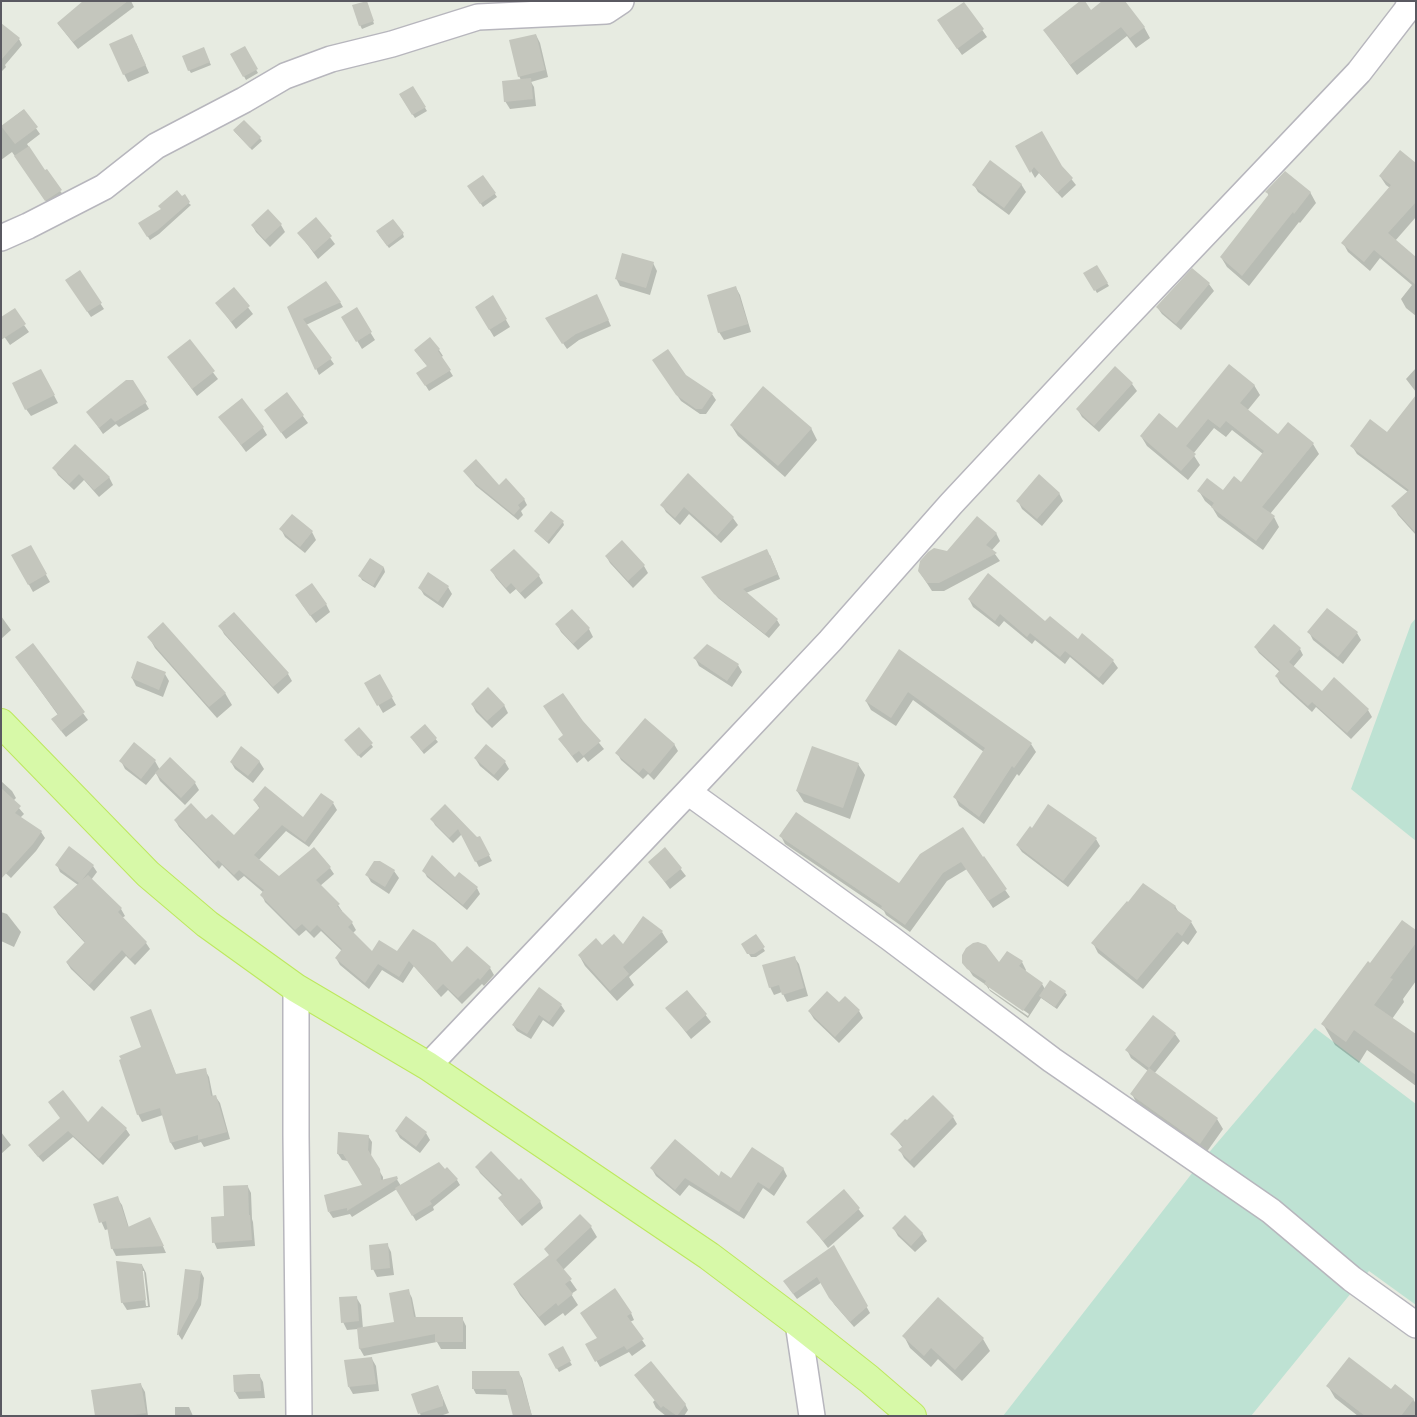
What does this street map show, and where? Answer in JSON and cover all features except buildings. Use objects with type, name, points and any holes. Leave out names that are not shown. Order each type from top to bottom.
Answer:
[{"type":"main road","points":[[1,723],[148,874],[207,924],[296,988],[428,1066],[709,1256],[798,1323],[912,1416]]},
{"type":"street","points":[[1,238],[104,187],[156,146],[244,100],[285,76],[331,59],[392,44],[478,16],[606,11],[621,1]]},
{"type":"street","points":[[428,1066],[830,641],[992,460],[1359,72],[1412,1]]},
{"type":"street","points":[[688,792],[890,938],[1052,1060],[1271,1210],[1352,1279],[1416,1325]]},
{"type":"street","points":[[296,988],[299,1416]]},
{"type":"street","points":[[798,1323],[812,1416]]},
{"type":"green space","points":[[1416,618],[1416,841],[1351,789],[1411,624]]},
{"type":"green space","points":[[1315,1028],[1416,1104],[1416,1305],[1369,1271],[1251,1416],[1003,1416],[1200,1163]]}]
